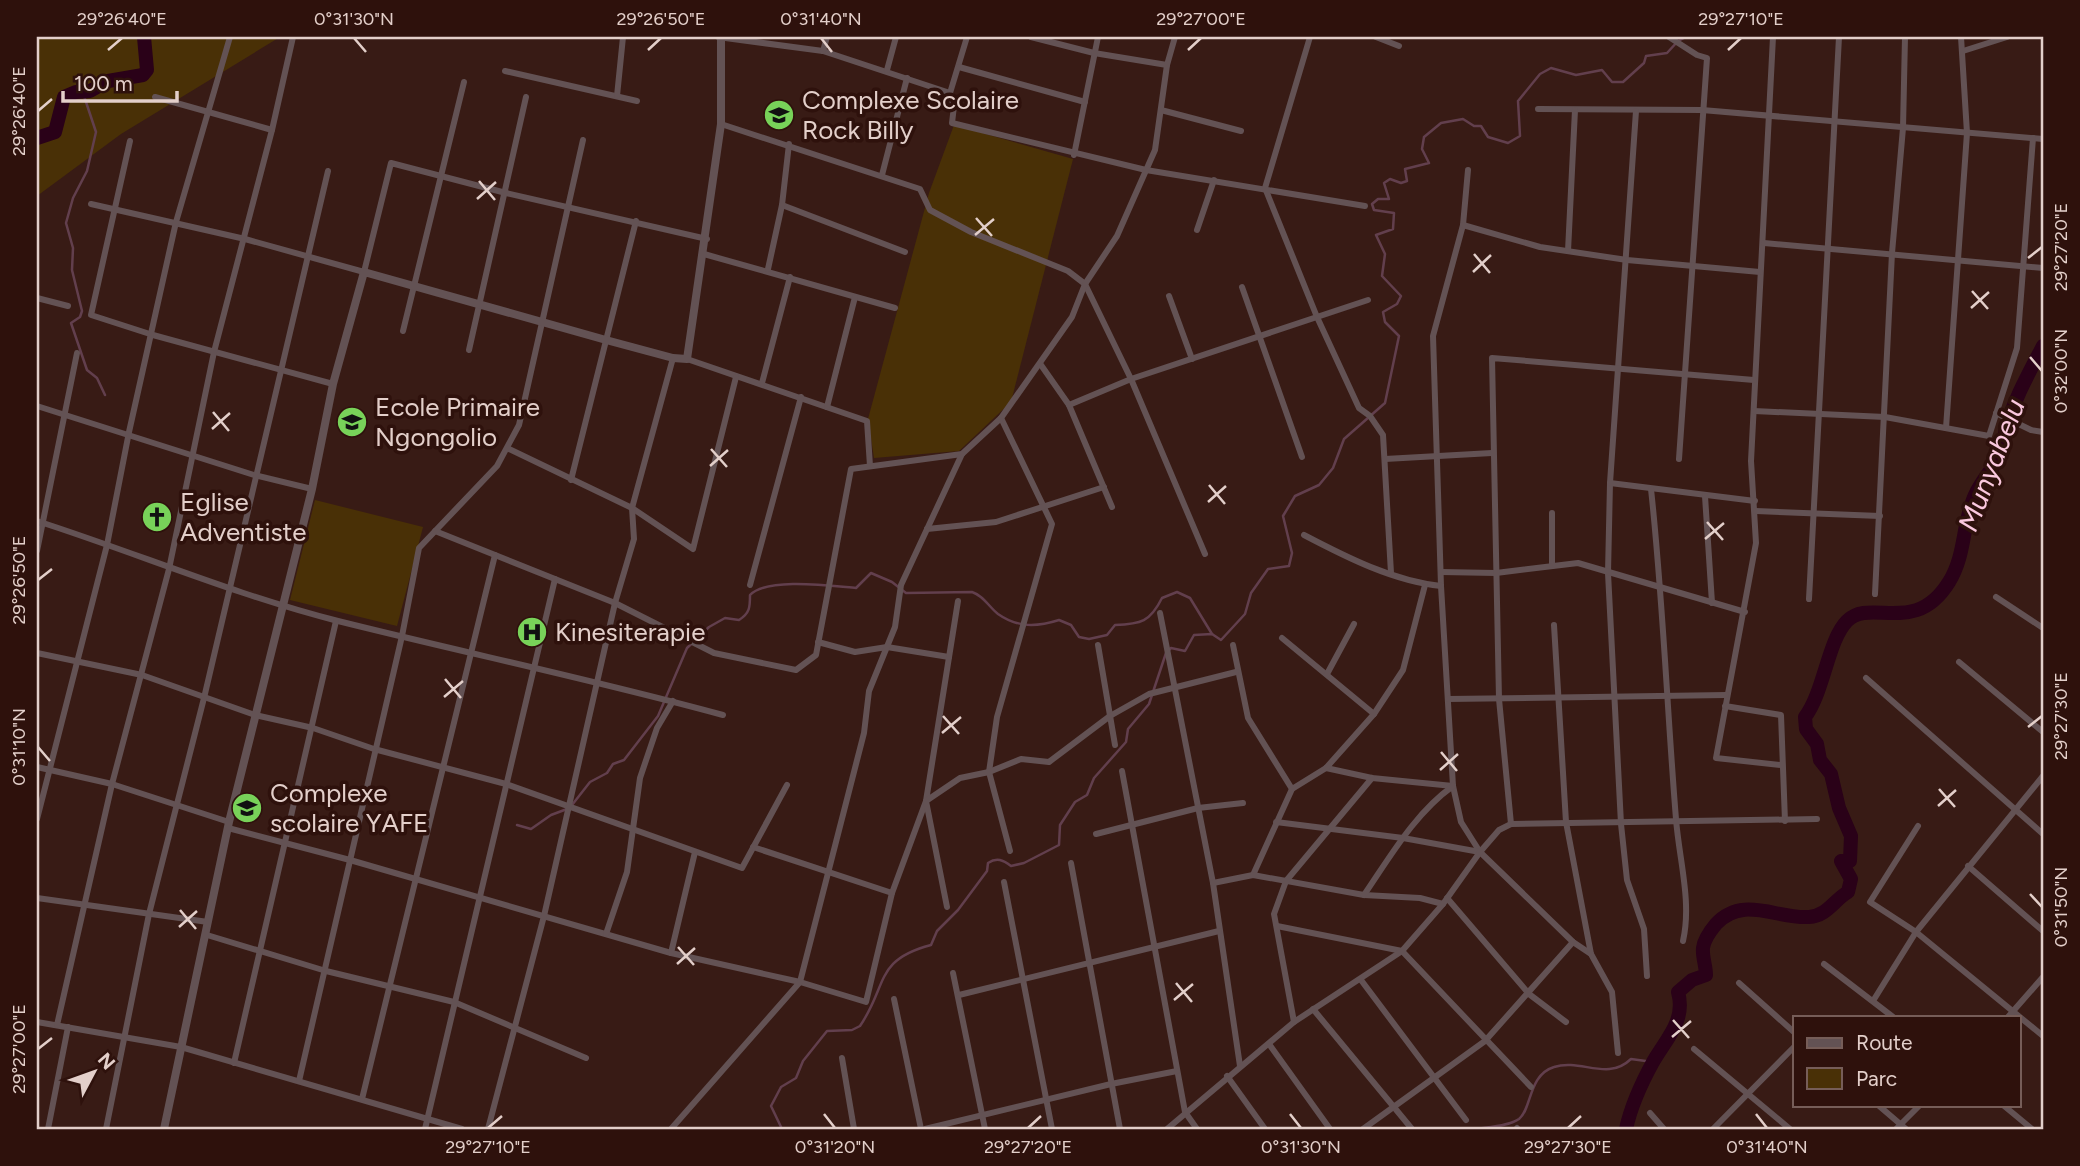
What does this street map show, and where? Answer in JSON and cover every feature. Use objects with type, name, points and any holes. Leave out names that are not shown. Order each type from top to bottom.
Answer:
[{"type":"street","points":[[37,819],[107,545],[176,222],[230,37]]},
{"type":"street","points":[[57,1025],[112,784],[169,569],[214,352],[245,239],[293,37]]},
{"type":"street","points":[[617,96],[623,37]]},
{"type":"street","points":[[687,359],[707,239],[721,124],[720,37],[759,40],[823,51],[950,93]]},
{"type":"street","points":[[823,51],[827,37]]},
{"type":"street","points":[[887,71],[896,37]]},
{"type":"street","points":[[967,37],[950,93],[954,106],[952,123],[1074,155],[1146,170],[1365,206]]},
{"type":"street","points":[[1031,37],[1094,53],[1167,65]]},
{"type":"street","points":[[1074,155],[1098,37]]},
{"type":"street","points":[[671,1129],[800,982],[864,733],[869,691],[895,627],[900,588],[962,454],[1001,418],[1041,365],[1072,317],[1085,284],[1117,236],[1155,150],[1167,65],[1175,37]]},
{"type":"street","points":[[1310,37],[1265,188],[1317,317],[1359,408],[1370,416],[1383,435],[1391,572]]},
{"type":"street","points":[[1376,37],[1399,46]]},
{"type":"street","points":[[1773,37],[1751,461],[1756,543],[1716,758],[1782,765]]},
{"type":"street","points":[[1809,599],[1839,37]]},
{"type":"street","points":[[1875,594],[1892,253],[1903,128],[1905,37]]},
{"type":"street","points":[[1946,428],[1967,133],[1961,37]]},
{"type":"street","points":[[1963,51],[2007,37]]},
{"type":"street","points":[[1673,40],[1707,58],[1679,459]]},
{"type":"street","points":[[959,67],[1085,102]]},
{"type":"street","points":[[505,71],[637,101]]},
{"type":"street","points":[[882,175],[907,78]]},
{"type":"street","points":[[402,331],[464,82]]},
{"type":"street","points":[[155,97],[272,130]]},
{"type":"street","points":[[469,350],[526,97]]},
{"type":"street","points":[[1538,109],[1702,110],[2043,139]]},
{"type":"street","points":[[1161,110],[1241,131]]},
{"type":"street","points":[[1568,251],[1575,110]]},
{"type":"street","points":[[1636,111],[1610,483],[1608,573],[1621,824],[1627,880],[1644,929],[1647,976]]},
{"type":"street","points":[[721,124],[789,144],[920,189],[930,210],[971,232],[1068,271],[1085,284],[1131,379],[1205,554]]},
{"type":"street","points":[[1754,411],[1885,417],[1989,436],[2017,348],[2033,138]]},
{"type":"street","points":[[299,1080],[402,636],[419,548],[479,487],[509,449],[519,425],[545,323],[583,140]]},
{"type":"street","points":[[130,141],[91,315],[153,335],[333,384]]},
{"type":"street","points":[[768,270],[782,205],[789,144]]},
{"type":"street","points":[[163,1129],[229,825],[281,604],[312,489],[333,384],[391,163],[506,193],[707,239]]},
{"type":"street","points":[[1468,170],[1462,225],[1433,336],[1439,454],[1441,586],[1454,786],[1461,822],[1480,852],[1573,942],[1591,954]]},
{"type":"street","points":[[106,1129],[174,806],[204,698],[254,475],[328,171]]},
{"type":"street","points":[[1197,230],[1214,180]]},
{"type":"street","points":[[91,204],[245,239],[606,340],[673,358],[687,359],[736,377],[762,383],[867,421],[870,466]]},
{"type":"street","points":[[782,205],[905,252]]},
{"type":"street","points":[[571,480],[636,221]]},
{"type":"street","points":[[1462,225],[1540,247],[1627,260],[1760,271]]},
{"type":"street","points":[[1764,243],[2043,268]]},
{"type":"street","points":[[704,254],[895,308]]},
{"type":"street","points":[[762,383],[790,277]]},
{"type":"street","points":[[1242,287],[1302,457]]},
{"type":"street","points":[[827,407],[855,296]]},
{"type":"street","points":[[1169,296],[1192,359]]},
{"type":"street","points":[[37,298],[68,306]]},
{"type":"street","points":[[1069,405],[1131,379],[1368,300]]},
{"type":"street","points":[[37,551],[40,522],[77,353]]},
{"type":"street","points":[[488,1129],[517,1028],[615,603],[634,539],[632,508],[673,358]]},
{"type":"street","points":[[1511,824],[1499,699],[1492,358],[1754,380]]},
{"type":"street","points":[[1041,365],[1069,405],[1112,507]]},
{"type":"street","points":[[509,449],[632,508],[694,548],[736,377]]},
{"type":"street","points":[[750,585],[801,397]]},
{"type":"street","points":[[37,406],[129,432],[254,475],[312,489]]},
{"type":"street","points":[[1996,413],[2043,432]]},
{"type":"street","points":[[1001,418],[1052,524],[997,717],[989,772],[1010,850]]},
{"type":"street","points":[[1384,459],[1492,453]]},
{"type":"street","points":[[435,531],[615,603],[714,653],[796,670],[816,655],[851,469],[962,454]]},
{"type":"street","points":[[1610,483],[1755,501]]},
{"type":"street","points":[[927,529],[996,522],[1104,487]]},
{"type":"street","points":[[1651,489],[1661,586],[1676,821],[1687,922],[1683,941]]},
{"type":"street","points":[[1704,496],[1712,603]]},
{"type":"street","points":[[1756,511],[1880,516]]},
{"type":"street","points":[[1552,513],[1552,566]]},
{"type":"street","points":[[40,522],[169,569],[336,621],[598,680],[723,715]]},
{"type":"street","points":[[1304,535],[1353,561],[1425,585],[1441,586]]},
{"type":"street","points":[[362,1099],[418,880],[495,555]]},
{"type":"street","points":[[1441,572],[1496,573],[1578,563],[1745,612]]},
{"type":"street","points":[[425,1129],[555,579]]},
{"type":"street","points":[[1253,875],[1292,789],[1326,768],[1374,714],[1403,670],[1425,585]]},
{"type":"street","points":[[1996,597],[2043,628]]},
{"type":"street","points":[[37,767],[112,784],[286,845],[350,860],[671,953],[800,982],[866,1002],[892,892],[926,801],[958,601]]},
{"type":"street","points":[[1160,613],[1213,883],[1240,1066]]},
{"type":"street","points":[[234,1063],[336,621]]},
{"type":"street","points":[[1326,674],[1354,625]]},
{"type":"street","points":[[1554,625],[1556,695],[1566,822],[1591,954],[1612,992],[1618,1053]]},
{"type":"street","points":[[1282,639],[1374,714]]},
{"type":"street","points":[[818,642],[855,652],[887,648],[949,657]]},
{"type":"street","points":[[1098,645],[1115,745]]},
{"type":"street","points":[[1233,645],[1236,672],[1248,718],[1292,789]]},
{"type":"street","points":[[37,653],[142,675],[255,715],[313,727],[374,749],[506,784],[742,868],[787,785]]},
{"type":"street","points":[[1959,662],[2043,732]]},
{"type":"street","points":[[926,801],[960,778],[989,772],[1021,759],[1049,762],[1110,716],[1152,694],[1236,672]]},
{"type":"street","points":[[1866,678],[2043,834]]},
{"type":"street","points":[[1448,699],[1556,695],[1726,695]]},
{"type":"street","points":[[606,934],[627,872],[640,778],[668,699]]},
{"type":"street","points":[[1725,706],[1781,715],[1785,821]]},
{"type":"street","points":[[1326,768],[1372,778],[1454,786]]},
{"type":"street","points":[[1122,771],[1185,1112],[1197,1129]]},
{"type":"street","points":[[1873,1001],[1916,932],[2043,776]]},
{"type":"street","points":[[1294,1022],[1274,914],[1286,881],[1372,778]]},
{"type":"street","points":[[1364,895],[1403,838],[1438,797],[1454,786]]},
{"type":"street","points":[[926,801],[947,907]]},
{"type":"street","points":[[1096,834],[1198,808],[1243,803]]},
{"type":"street","points":[[1167,1129],[1294,1022],[1402,951],[1445,901],[1480,852],[1499,830],[1511,824],[1817,819]]},
{"type":"street","points":[[1276,822],[1403,838],[1480,852]]},
{"type":"street","points":[[1918,826],[1870,902],[1916,932],[2020,1016]]},
{"type":"street","points":[[753,847],[892,892]]},
{"type":"street","points":[[671,953],[695,852]]},
{"type":"street","points":[[1071,863],[1121,1129]]},
{"type":"street","points":[[1968,866],[2043,931]]},
{"type":"street","points":[[1213,883],[1253,875],[1364,895],[1445,901],[1529,994],[1566,1022]]},
{"type":"street","points":[[1004,882],[1052,1129]]},
{"type":"street","points":[[37,898],[208,922]]},
{"type":"street","points":[[1277,926],[1402,951],[1531,1087]]},
{"type":"street","points":[[959,995],[1219,931]]},
{"type":"street","points":[[207,935],[390,989],[454,1002],[586,1058]]},
{"type":"street","points":[[1363,1129],[1485,1041],[1573,942]]},
{"type":"street","points":[[1824,964],[1892,1016]]},
{"type":"street","points":[[953,974],[985,1129]]},
{"type":"street","points":[[2009,1016],[2043,977]]},
{"type":"street","points":[[1361,980],[1466,1120]]},
{"type":"street","points":[[1738,983],[1793,1030]]},
{"type":"street","points":[[894,999],[923,1129],[1177,1071]]},
{"type":"street","points":[[1313,1009],[1412,1129]]},
{"type":"street","points":[[2021,1017],[2043,1037]]},
{"type":"street","points":[[37,1022],[181,1047],[462,1129]]},
{"type":"street","points":[[48,1129],[68,1027]]},
{"type":"street","points":[[1269,1044],[1330,1129]]},
{"type":"street","points":[[1713,1129],[1793,1048]]},
{"type":"street","points":[[1694,1049],[1747,1096],[1790,1129]]},
{"type":"street","points":[[842,1058],[854,1129]]},
{"type":"street","points":[[1227,1076],[1265,1129]]},
{"type":"street","points":[[1879,1106],[1901,1128],[1919,1106]]},
{"type":"street","points":[[2004,1106],[2032,1129]]},
{"type":"street","points":[[1650,1112],[1664,1129]]},
{"type":"green space","points":[[37,37],[280,37],[121,134],[37,196]]},
{"type":"green space","points":[[954,125],[1073,159],[1011,402],[959,451],[874,458],[868,419],[929,193]]},
{"type":"green space","points":[[315,500],[423,527],[397,626],[290,600]]},
{"type":"waterway","points":[[37,138],[55,132],[64,97],[76,92],[90,91],[108,81],[143,75],[147,70],[144,37]]},
{"type":"waterway","points":[[782,1129],[771,1106],[781,1087],[796,1078],[803,1061],[827,1031],[852,1030],[860,1026],[891,966],[913,951],[931,945],[937,931],[958,910],[987,871],[988,863],[997,860],[1011,866],[1024,863],[1059,845],[1060,825],[1075,802],[1087,795],[1094,778],[1126,742],[1128,729],[1149,704],[1166,653],[1171,648],[1185,651],[1194,635],[1212,634],[1221,640],[1245,614],[1251,593],[1268,569],[1289,566],[1292,553],[1283,516],[1295,496],[1319,485],[1333,468],[1344,439],[1385,403],[1399,336],[1385,322],[1383,312],[1397,304],[1401,296],[1382,276],[1385,254],[1376,235],[1393,229],[1394,213],[1374,210],[1372,204],[1378,199],[1389,199],[1384,183],[1390,179],[1401,183],[1407,181],[1405,169],[1429,163],[1422,149],[1424,137],[1441,123],[1463,119],[1474,126],[1481,126],[1488,137],[1508,143],[1520,136],[1518,101],[1540,74],[1551,68],[1576,75],[1602,70],[1612,82],[1623,82],[1644,63],[1646,56],[1667,53],[1686,37]]},
{"type":"waterway","points":[[83,93],[96,132],[87,171],[73,198],[66,223],[73,248],[72,270],[82,311],[80,317],[71,323],[87,370],[97,378],[105,395]]},
{"type":"waterway","name":"Munyabelu","points":[[1626,1129],[1641,1086],[1677,1020],[1680,1002],[1678,992],[1692,980],[1706,975],[1704,945],[1716,924],[1726,915],[1749,910],[1797,917],[1815,916],[1826,911],[1848,892],[1851,879],[1841,861],[1850,861],[1851,836],[1839,808],[1831,774],[1820,760],[1817,744],[1806,729],[1805,717],[1817,694],[1835,640],[1847,621],[1868,613],[1908,612],[1922,608],[1936,598],[1949,582],[1958,561],[1975,495],[1999,456],[2013,407],[2043,346]]},
{"type":"waterway","points":[[572,805],[590,782],[607,773],[613,764],[624,760],[658,716],[687,648],[709,627],[725,618],[739,620],[743,617],[749,609],[750,595],[758,589],[785,584],[856,588],[871,573],[892,582],[906,593],[972,592],[1005,619],[1035,625],[1059,620],[1071,625],[1079,637],[1089,639],[1107,635],[1115,625],[1144,620],[1162,598],[1177,592],[1190,598],[1212,634]]},
{"type":"waterway","points":[[517,825],[531,829],[551,815],[567,809]]},
{"type":"waterway","points":[[1476,1129],[1504,1125],[1519,1119],[1539,1077],[1554,1067],[1574,1065],[1613,1069],[1631,1059],[1653,1062]]},
{"type":"place","name":"Complexe Scolaire Rock Billy","points":[[779,115]]},
{"type":"place","name":"Ecole Primaire Ngongolio","points":[[352,422]]},
{"type":"place","name":"Eglise Adventiste","points":[[157,517]]},
{"type":"place","name":"Kinesiterapie","points":[[532,632]]},
{"type":"place","name":"Complexe scolaire YAFE","points":[[247,808]]}]
